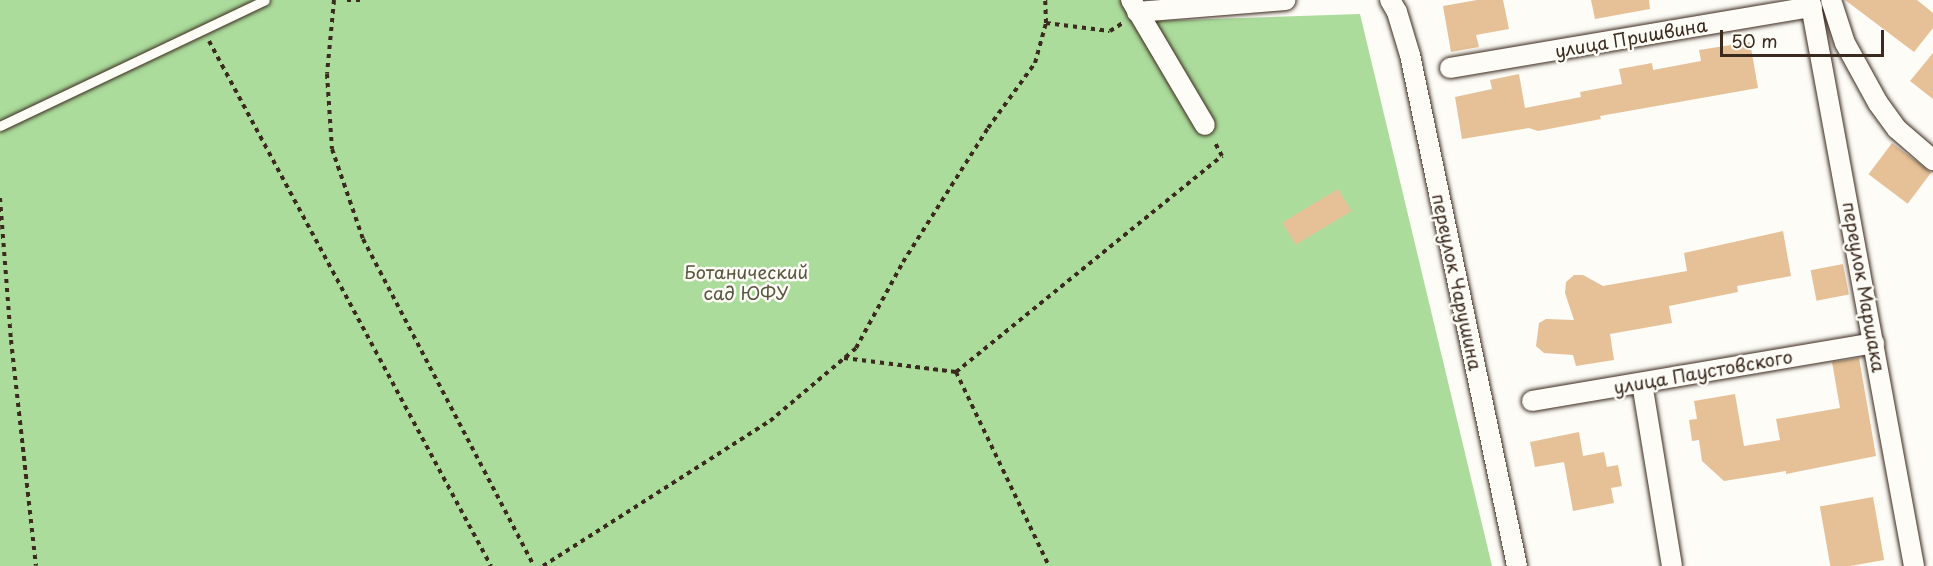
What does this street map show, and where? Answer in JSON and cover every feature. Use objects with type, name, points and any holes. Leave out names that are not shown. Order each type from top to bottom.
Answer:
[{"type":"street","points":[[1205,125],[1134,6],[1286,0]]},
{"type":"street","name":"переулок Чарушина","points":[[1390,0],[1397,12],[1410,55],[1517,566]]},
{"type":"street","points":[[1831,0],[1845,43],[1878,103],[1897,129],[1933,160]]},
{"type":"street","name":"улица Пришвина","points":[[1450,68],[1811,4]]},
{"type":"street","name":"переулок Маршака","points":[[1811,4],[1914,566]]},
{"type":"street","name":"улица Паустовского","points":[[1533,401],[1874,343]]},
{"type":"street","points":[[1642,383],[1672,566]]},
{"type":"lane","points":[[0,126],[265,0]]},
{"type":"path","points":[[334,0],[327,74],[332,149],[363,239],[534,566]]},
{"type":"path","points":[[347,0],[365,0]]},
{"type":"path","points":[[543,566],[770,422],[856,348],[903,262],[988,128],[1035,63],[1046,23],[1045,0]]},
{"type":"path","points":[[1046,23],[1110,32],[1134,6]]},
{"type":"path","points":[[203,30],[490,566]]},
{"type":"path","points":[[843,358],[956,372],[1222,156],[1205,125]]},
{"type":"path","points":[[0,198],[11,340],[36,566]]},
{"type":"path","points":[[956,372],[1049,566]]},
{"type":"green space","name":"Ботанический сад ЮФУ","points":[[0,0],[1122,0],[1152,21],[1360,14],[1492,566],[0,566]]},
{"type":"building","points":[[1477,0],[1503,0],[1509,29],[1476,35],[1479,47],[1451,52],[1443,6]]},
{"type":"building","points":[[1591,0],[1649,0],[1650,9],[1595,19]]},
{"type":"building","points":[[1845,0],[1917,0],[1933,13],[1933,28],[1914,52]]},
{"type":"building","points":[[1750,42],[1758,88],[1600,116],[1601,119],[1538,131],[1529,128],[1462,139],[1455,97],[1492,89],[1490,80],[1519,74],[1525,108],[1581,97],[1580,92],[1622,84],[1619,69],[1652,63],[1653,70],[1701,61],[1699,50]]},
{"type":"building","points":[[1933,53],[1933,99],[1910,81]]},
{"type":"building","points":[[1892,143],[1931,172],[1908,204],[1869,174]]},
{"type":"building","points":[[1338,189],[1351,211],[1296,245],[1282,222]]},
{"type":"building","points":[[1783,231],[1791,276],[1737,286],[1738,292],[1669,306],[1672,323],[1610,334],[1614,360],[1576,366],[1573,355],[1544,353],[1536,346],[1539,323],[1546,319],[1574,320],[1565,293],[1566,282],[1574,275],[1583,275],[1603,286],[1687,271],[1684,253]]},
{"type":"building","points":[[1843,264],[1849,294],[1817,301],[1811,270]]},
{"type":"building","points":[[1859,358],[1876,456],[1786,474],[1786,471],[1724,481],[1702,461],[1699,440],[1692,441],[1689,420],[1697,419],[1694,401],[1735,394],[1744,446],[1780,440],[1776,419],[1840,408],[1832,362]]},
{"type":"building","points":[[1579,432],[1583,456],[1604,452],[1607,467],[1618,465],[1622,486],[1611,488],[1614,503],[1573,511],[1564,462],[1535,467],[1530,442]]},
{"type":"building","points":[[1873,497],[1884,560],[1850,566],[1830,566],[1820,506]]}]
